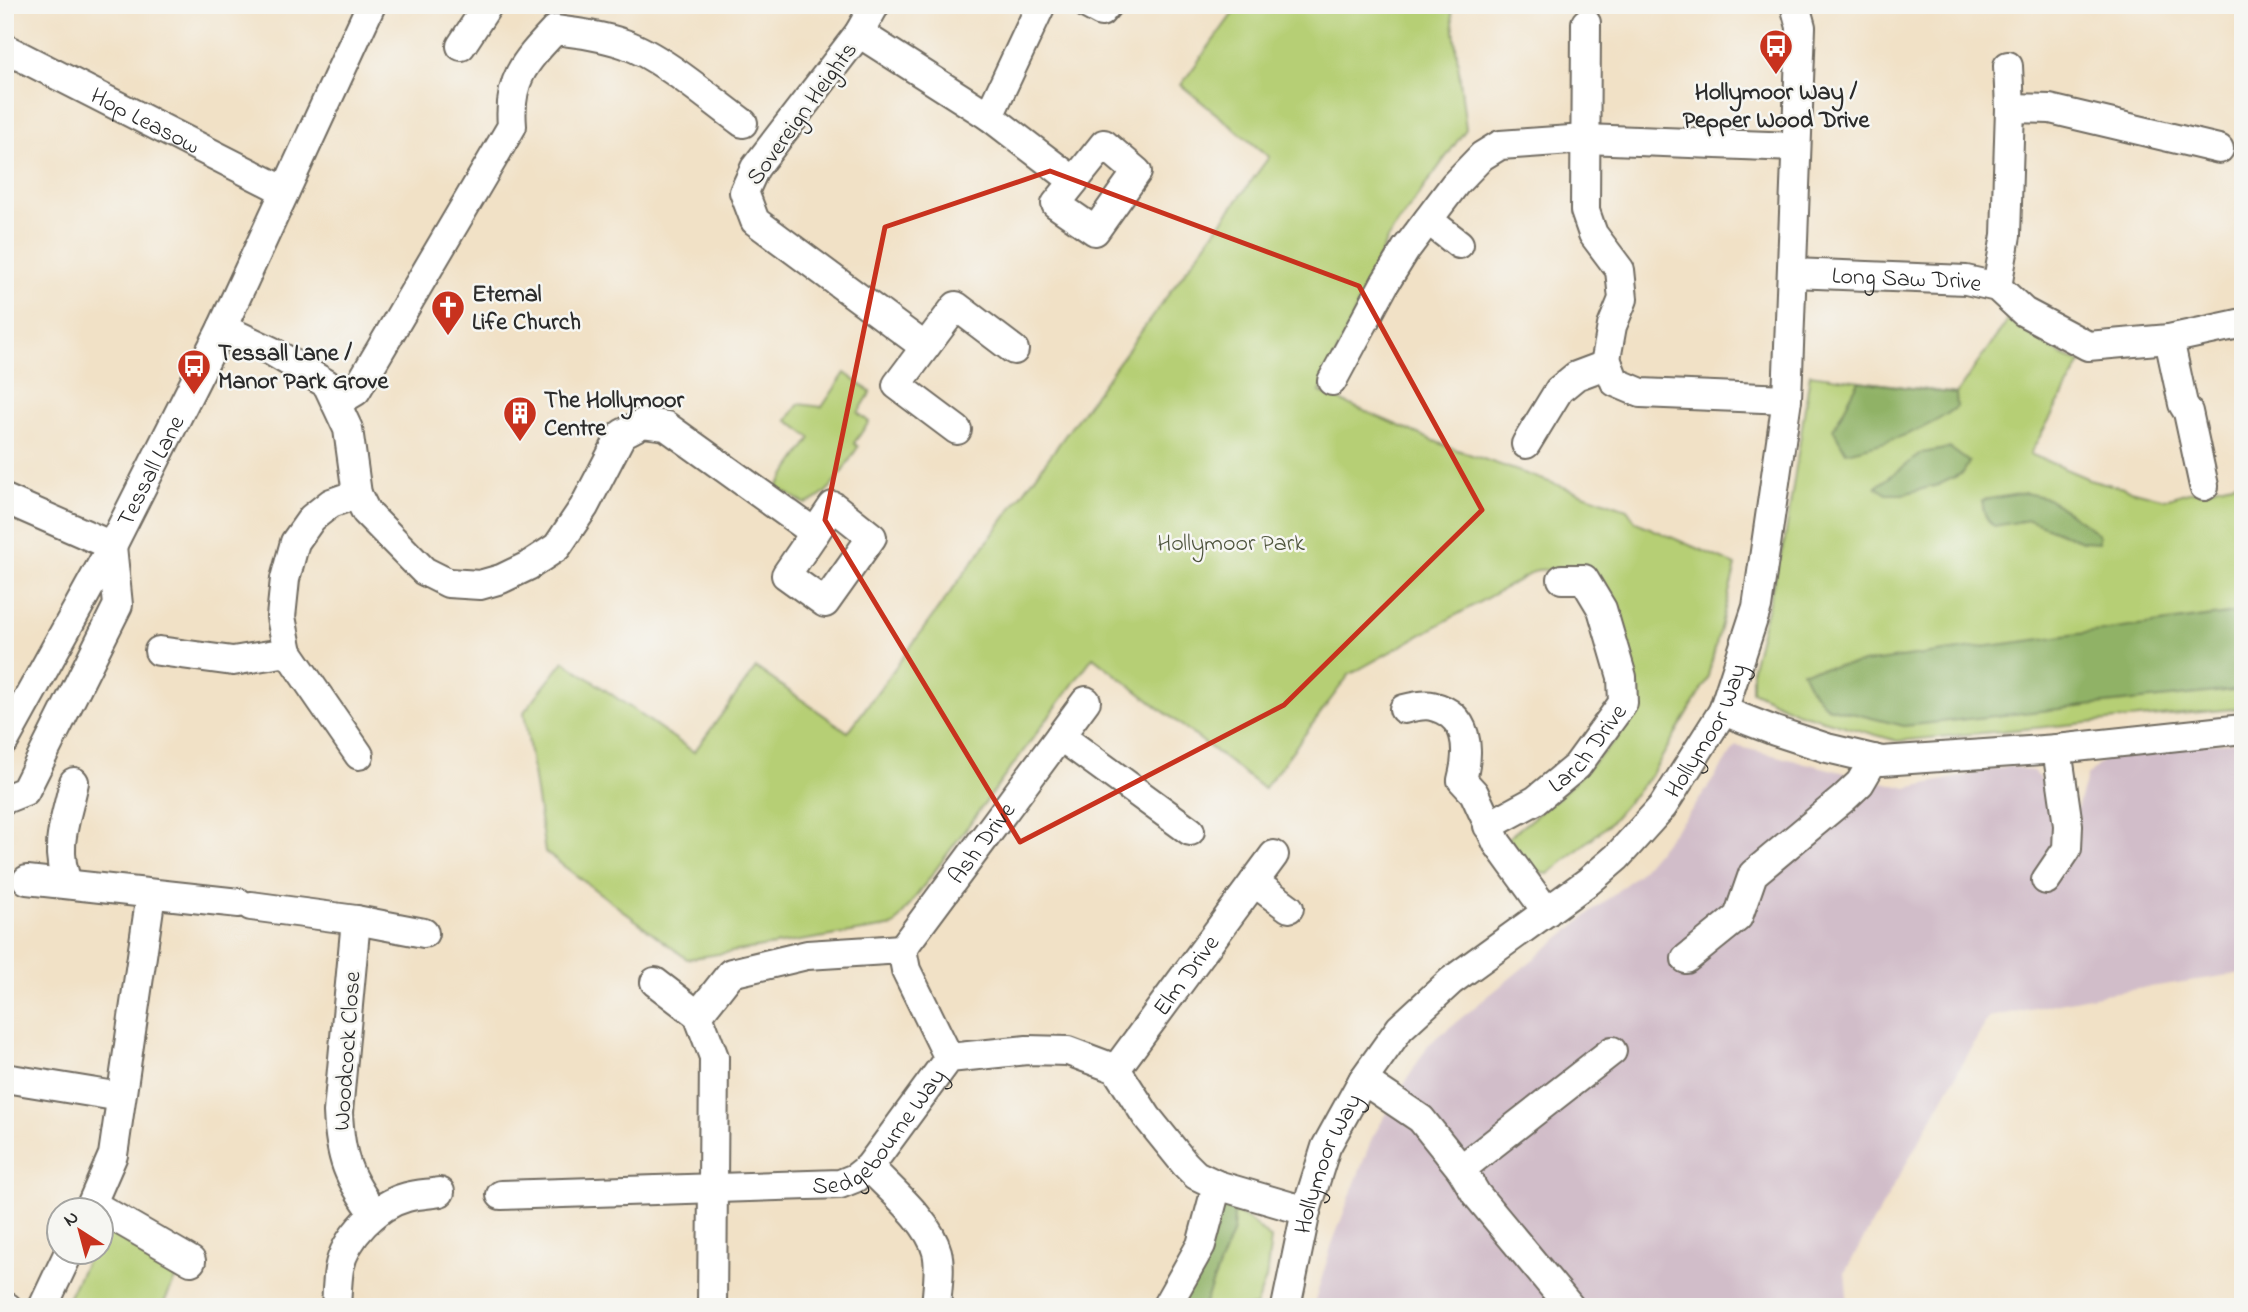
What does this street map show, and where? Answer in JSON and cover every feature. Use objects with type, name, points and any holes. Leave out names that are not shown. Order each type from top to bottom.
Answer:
[{"type":"street","name":"Tessall Lane","points":[[5,740],[112,547],[222,328],[371,5]]},
{"type":"street","points":[[461,46],[488,5]]},
{"type":"street","name":"Sovereign Heights","points":[[875,5],[859,33],[762,159],[744,192],[755,221],[925,347]]},
{"type":"street","points":[[1088,5],[1101,12],[1107,5]]},
{"type":"street","name":"Hollymoor Way","points":[[1286,1307],[1306,1211],[1326,1147],[1363,1080],[1400,1028],[1451,981],[1589,881],[1643,830],[1663,806],[1723,711],[1757,607],[1787,399],[1801,27],[1795,5]]},
{"type":"street","points":[[989,116],[1039,10]]},
{"type":"street","points":[[1586,23],[1585,211],[1594,234],[1620,270],[1623,299],[1612,326],[1606,359],[1615,382],[1640,393],[1787,399]]},
{"type":"street","points":[[336,403],[356,391],[428,273],[512,126],[510,103],[524,64],[555,30],[627,44],[670,69],[743,123]]},
{"type":"street","points":[[859,33],[989,116],[1082,171]]},
{"type":"street","name":"Hop Leasow","points":[[6,50],[285,191]]},
{"type":"street","points":[[1997,287],[2006,236],[2010,108],[2008,66]]},
{"type":"street","points":[[2010,108],[2050,109],[2219,149]]},
{"type":"street","points":[[1332,381],[1406,248],[1455,184],[1482,156],[1500,145],[1585,139],[1795,147]]},
{"type":"street","points":[[1104,144],[1138,172],[1095,231],[1056,204],[1082,171],[1104,144]]},
{"type":"street","points":[[1428,220],[1459,244]]},
{"type":"street","name":"Long Saw Drive","points":[[1793,273],[1966,280],[1997,287],[2024,312],[2088,346],[2169,339],[2243,323]]},
{"type":"street","points":[[957,430],[897,385],[956,306],[1014,350]]},
{"type":"street","points":[[222,328],[271,351],[327,384],[348,429],[357,494],[366,512],[424,570],[448,583],[480,585],[501,579],[528,566],[556,547],[584,507],[622,434],[643,424],[666,426],[815,533]]},
{"type":"street","points":[[2169,339],[2204,486]]},
{"type":"street","points":[[1526,444],[1559,390],[1576,376],[1608,364]]},
{"type":"street","points":[[357,494],[331,503],[312,519],[295,542],[285,579],[281,617],[288,652],[359,755]]},
{"type":"street","points":[[5,499],[112,547],[118,606],[25,791],[5,799]]},
{"type":"street","points":[[833,506],[872,537],[825,603],[786,575],[815,533],[833,506]]},
{"type":"street","name":"Larch Drive","points":[[1488,826],[1536,800],[1577,766],[1623,703],[1622,677],[1602,609],[1584,579],[1562,579]]},
{"type":"street","points":[[159,651],[233,662],[288,652]]},
{"type":"street","name":"Ash Drive","points":[[902,949],[1086,701]]},
{"type":"street","points":[[1404,709],[1430,705],[1452,715],[1467,737],[1468,760],[1462,780],[1474,793],[1488,826],[1547,912]]},
{"type":"street","points":[[1723,711],[1801,739],[1882,761],[2057,750],[2243,730]]},
{"type":"street","points":[[1060,736],[1190,831]]},
{"type":"street","points":[[2046,880],[2067,849],[2068,825],[2057,750]]},
{"type":"street","points":[[1686,959],[1738,917],[1753,874],[1860,783],[1874,759]]},
{"type":"street","points":[[68,883],[62,870],[59,851],[74,782]]},
{"type":"street","name":"Elm Drive","points":[[1116,1069],[1274,855]]},
{"type":"street","points":[[27,880],[245,905],[356,920],[424,933]]},
{"type":"street","points":[[1254,881],[1289,908]]},
{"type":"street","points":[[95,1196],[113,1155],[151,894]]},
{"type":"street","name":"Woodcock Close","points":[[356,920],[338,1112],[339,1138],[343,1161],[359,1192],[375,1214]]},
{"type":"street","points":[[698,1015],[731,973],[807,956],[902,949],[906,970],[950,1058]]},
{"type":"street","points":[[655,982],[698,1015],[714,1057],[712,1307]]},
{"type":"street","name":"Sedgebourne Way","points":[[501,1195],[840,1184],[855,1178],[869,1167],[950,1058],[1027,1050],[1068,1051],[1116,1069]]},
{"type":"street","points":[[1461,1169],[1612,1051]]},
{"type":"street","points":[[1116,1069],[1147,1117],[1196,1175],[1217,1185],[1306,1211]]},
{"type":"street","points":[[5,1078],[121,1097]]},
{"type":"street","points":[[1363,1080],[1421,1119],[1461,1169],[1476,1194],[1570,1307]]},
{"type":"street","points":[[869,1167],[921,1221],[931,1237],[938,1253],[936,1307]]},
{"type":"street","points":[[1166,1307],[1201,1245],[1217,1185]]},
{"type":"street","points":[[336,1307],[339,1267],[352,1237],[375,1214],[407,1197],[440,1192]]},
{"type":"street","points":[[116,1221],[191,1261]]},
{"type":"street","points":[[43,1307],[62,1266]]},
{"type":"highlighted area","points":[[1050,171],[1359,286],[1482,510],[1284,705],[1020,842],[825,520],[885,227]]},
{"type":"shaded area","points":[[2243,741],[2243,973],[2104,994],[1989,1017],[1845,1272],[1848,1307],[1313,1307],[1332,1244],[1372,1138],[1428,1045],[1637,875],[1695,806],[1736,746],[1907,788],[2010,766],[2033,771],[2050,790],[2077,808],[2087,776],[2112,751]]},
{"type":"green space","name":"Hollymoor Park","points":[[1239,5],[1451,5],[1466,129],[1387,239],[1320,392],[1446,446],[1627,509],[1636,522],[1736,565],[1707,680],[1652,774],[1608,825],[1548,874],[1534,872],[1508,838],[1559,797],[1618,738],[1631,711],[1583,568],[1537,570],[1349,675],[1264,789],[1093,657],[894,926],[687,959],[545,852],[524,712],[564,661],[694,752],[756,668],[848,732],[1269,157],[1181,85]]},
{"type":"green space","points":[[2008,320],[2062,355],[2081,363],[2030,454],[2089,479],[2165,499],[2243,481],[2243,708],[1897,741],[1796,712],[1752,691],[1752,667],[1785,539],[1810,374],[1956,394]]},
{"type":"green space","points":[[845,373],[871,392],[858,413],[869,422],[854,443],[858,447],[836,481],[822,496],[805,504],[777,487],[811,438],[787,420],[799,404],[822,407]]},
{"type":"green space","points":[[1859,381],[1956,394],[1957,407],[1932,423],[1904,435],[1846,452],[1833,429]]},
{"type":"green space","points":[[1950,448],[1969,462],[1963,473],[1938,485],[1903,494],[1887,494],[1876,487],[1922,453]]},
{"type":"green space","points":[[2025,493],[2048,498],[2099,534],[2099,542],[2082,541],[2029,520],[1994,526],[1988,520],[1982,500]]},
{"type":"green space","points":[[2243,612],[2243,689],[1904,726],[1827,707],[1810,688],[1802,671]]},
{"type":"green space","points":[[1219,1203],[1234,1211],[1233,1231],[1203,1307],[1179,1307]]},
{"type":"green space","points":[[1234,1211],[1271,1239],[1266,1279],[1255,1307],[1203,1307],[1233,1231]]},
{"type":"green space","points":[[116,1230],[182,1264],[162,1307],[64,1307],[84,1266],[116,1266]]},
{"type":"place","name":"Hollymoor Way / Pepper Wood Drive","points":[[1776,76]]},
{"type":"place","name":"Eternal Life Church","points":[[448,337]]},
{"type":"place","name":"Tessall Lane / Manor Park Grove","points":[[194,396]]},
{"type":"place","name":"The Hollymoor Centre","points":[[520,443]]}]
